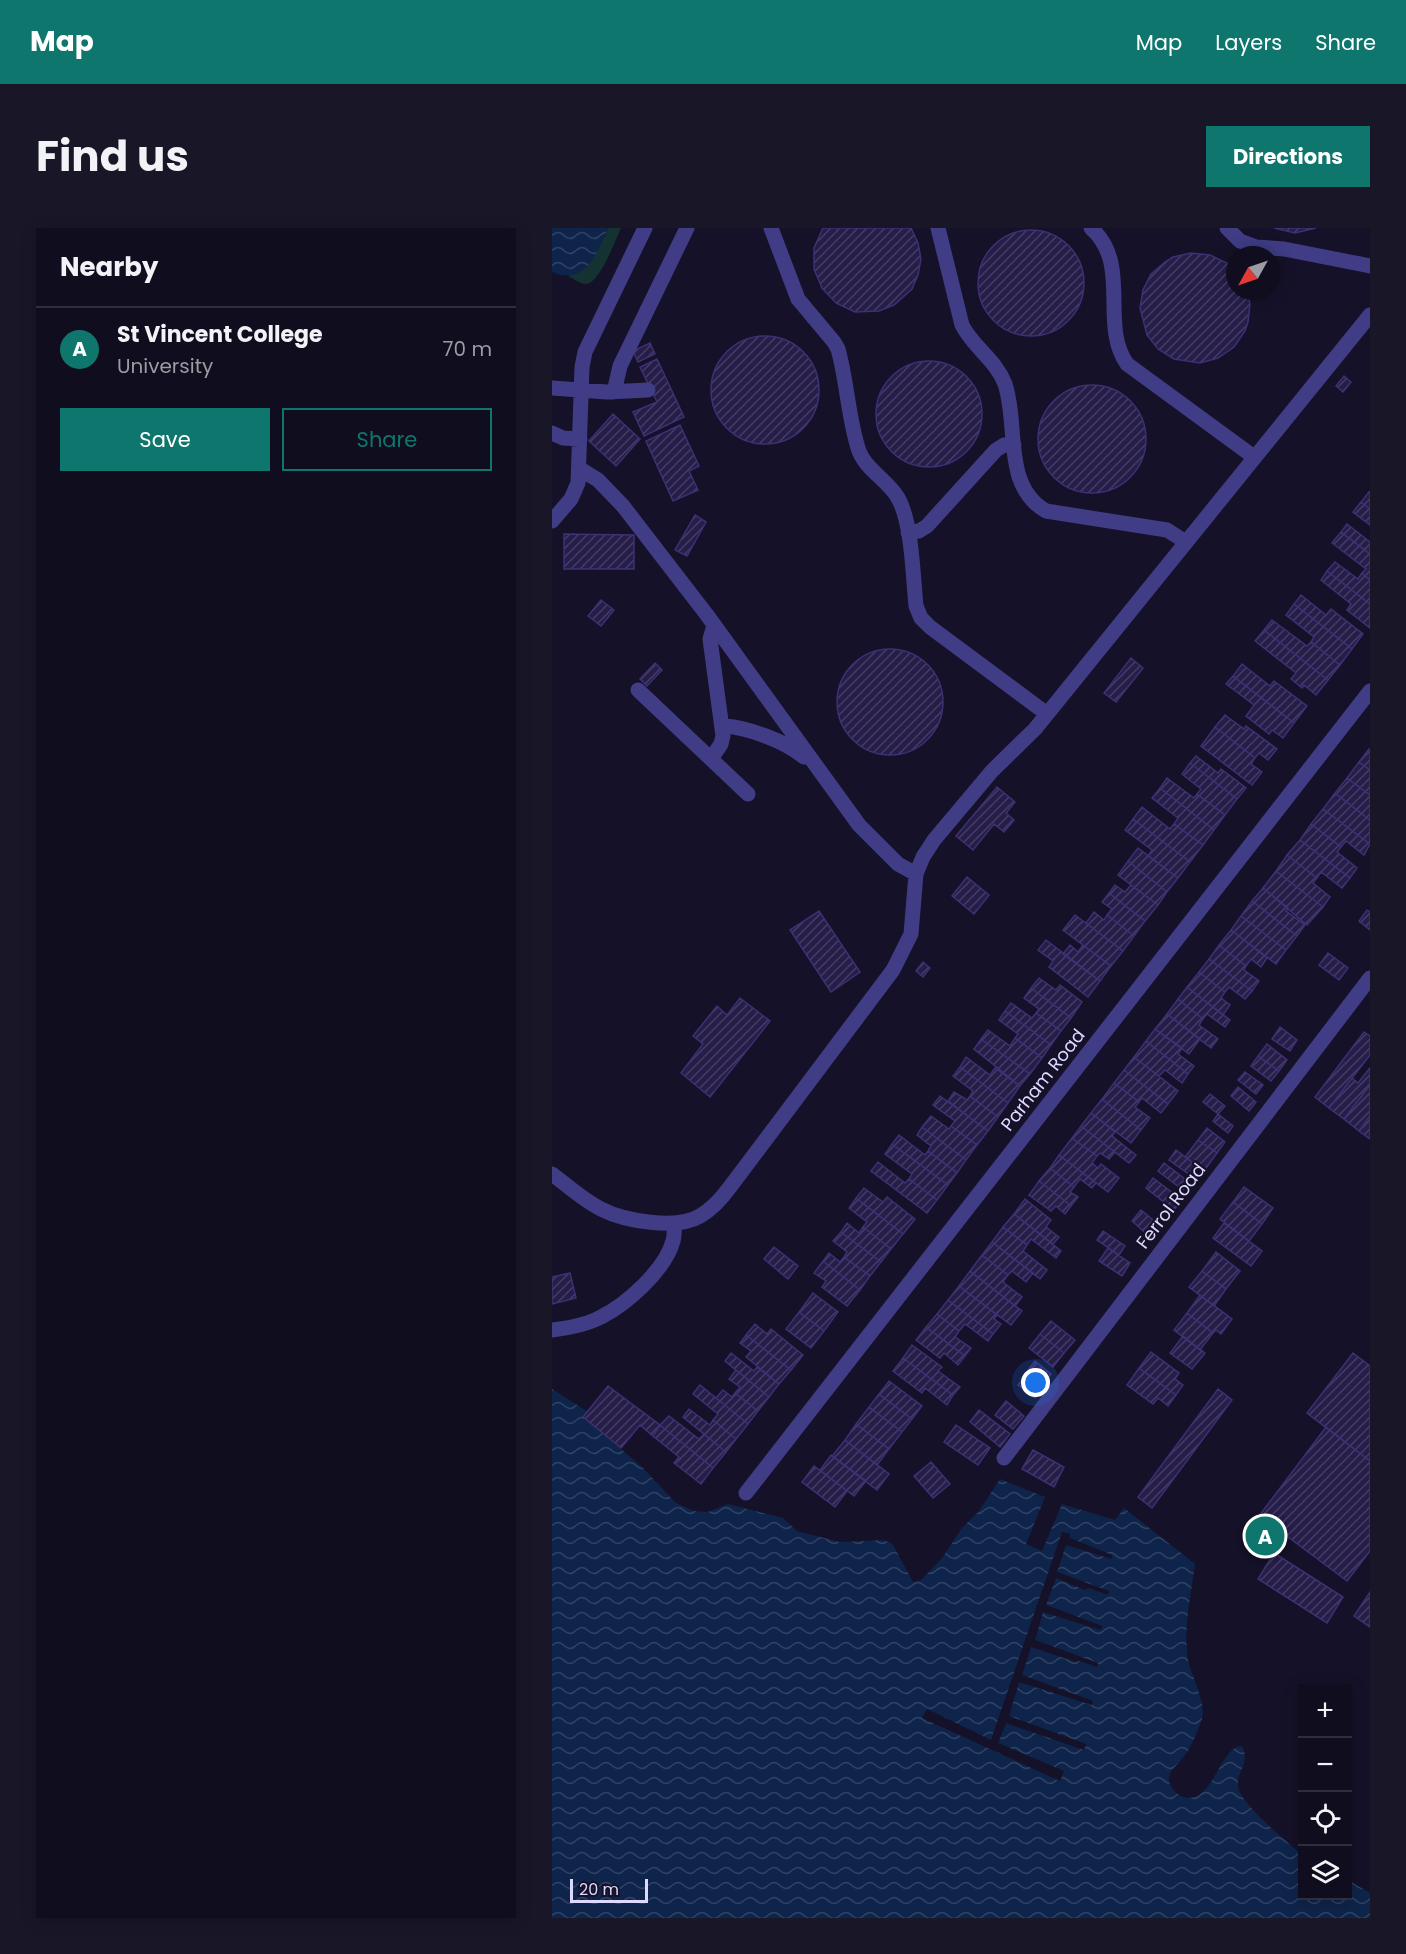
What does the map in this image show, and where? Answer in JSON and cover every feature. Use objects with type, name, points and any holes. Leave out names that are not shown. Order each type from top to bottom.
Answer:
[{"type":"street","points":[[552,521],[574,494],[578,483],[582,368],[586,348],[645,228]]},
{"type":"street","points":[[614,392],[620,366],[687,228]]},
{"type":"street","points":[[771,228],[798,299],[838,349],[858,450],[895,492],[906,515],[916,606],[921,618],[1047,714]]},
{"type":"street","points":[[938,228],[962,325],[968,336],[996,367],[1006,387],[1018,474],[1029,499],[1039,507],[1058,513],[1167,530],[1186,542]]},
{"type":"street","points":[[1091,228],[1105,243],[1109,255],[1114,285],[1118,343],[1124,360],[1254,458]]},
{"type":"street","points":[[1227,228],[1240,241],[1256,247],[1284,249],[1370,266]]},
{"type":"street","points":[[552,1174],[593,1204],[612,1214],[638,1220],[674,1223],[687,1221],[699,1217],[724,1194],[884,984],[897,963],[911,934],[916,874],[934,840],[992,771],[1047,714],[1370,315]]},
{"type":"street","points":[[552,388],[614,392],[648,390]]},
{"type":"street","points":[[552,432],[563,438],[580,439]]},
{"type":"street","points":[[908,532],[919,531],[927,526],[996,450],[1004,445],[1014,445]]},
{"type":"street","points":[[580,469],[598,480],[623,506],[714,625],[817,769],[869,836],[898,864],[916,874]]},
{"type":"street","points":[[711,759],[722,741],[723,726],[710,639],[714,625]]},
{"type":"street","points":[[638,690],[748,794]]},
{"type":"street","name":"Parham Road","points":[[746,1493],[1370,691]]},
{"type":"street","points":[[723,726],[778,741],[800,754],[817,769]]},
{"type":"street","name":"Ferrol Road","points":[[1004,1458],[1370,978]]},
{"type":"street","points":[[552,1330],[576,1326],[600,1318],[630,1297],[649,1279],[667,1254],[674,1240],[674,1223]]},
{"type":"green space","points":[[608,228],[621,228],[597,277],[586,284],[568,276],[583,268],[594,257]]},
{"type":"water","points":[[552,228],[608,228],[589,265],[574,275],[564,275],[552,272]]},
{"type":"water","points":[[552,1389],[587,1411],[583,1417],[641,1466],[676,1503],[694,1511],[708,1512],[728,1504],[783,1518],[797,1531],[840,1542],[882,1540],[889,1542],[893,1545],[913,1582],[921,1580],[942,1558],[962,1528],[979,1511],[1000,1479],[1045,1497],[1026,1544],[1042,1551],[1062,1504],[1115,1520],[1124,1508],[1195,1564],[1186,1636],[1188,1660],[1201,1700],[1203,1715],[1190,1747],[1170,1775],[1170,1784],[1174,1791],[1188,1798],[1197,1796],[1211,1782],[1228,1754],[1242,1746],[1245,1758],[1238,1787],[1256,1813],[1298,1851],[1298,1900],[1352,1900],[1352,1882],[1370,1893],[1370,1918],[552,1918]]},
{"type":"pier","points":[[1062,1532],[1070,1534],[1070,1538],[1112,1555],[1112,1559],[1066,1545],[1057,1572],[1109,1591],[1108,1595],[1089,1588],[1085,1590],[1056,1578],[1046,1605],[1102,1626],[1101,1630],[1043,1612],[1035,1640],[1098,1663],[1097,1667],[1031,1647],[1022,1675],[1093,1701],[1092,1705],[1019,1682],[1009,1716],[1086,1744],[1084,1750],[1006,1723],[998,1743],[1064,1771],[1060,1781],[922,1718],[927,1709],[991,1740]]},
{"type":"building","points":[[823,228],[911,228],[918,243],[921,259],[912,289],[894,305],[879,311],[855,312],[836,303],[822,288],[814,269],[814,248]]},
{"type":"building","points":[[1274,228],[1316,228],[1295,233]]},
{"type":"building","points":[[1031,230],[1051,234],[1068,246],[1080,263],[1084,283],[1080,303],[1068,320],[1051,332],[1031,336],[1011,332],[994,320],[982,303],[978,283],[982,263],[994,246],[1011,234]]},
{"type":"building","points":[[1191,253],[1210,255],[1226,263],[1226,300],[1249,300],[1248,322],[1245,331],[1234,347],[1218,358],[1200,363],[1174,359],[1158,349],[1147,335],[1140,308],[1143,290],[1151,274],[1173,257]]},
{"type":"building","points":[[765,336],[786,340],[803,352],[815,369],[819,390],[815,411],[803,428],[786,440],[765,444],[744,440],[727,428],[715,411],[711,390],[715,369],[727,352],[744,340]]},
{"type":"building","points":[[650,343],[655,354],[638,362],[633,351]]},
{"type":"building","points":[[657,359],[684,417],[644,436],[633,412],[657,402],[640,367]]},
{"type":"building","points":[[929,361],[949,365],[967,376],[978,394],[982,414],[978,434],[967,452],[949,463],[929,467],[909,463],[891,452],[880,434],[876,414],[880,394],[891,376],[909,365]]},
{"type":"building","points":[[1344,376],[1351,382],[1343,392],[1336,386]]},
{"type":"building","points":[[1092,385],[1113,389],[1130,401],[1142,418],[1146,439],[1142,460],[1130,477],[1113,489],[1092,493],[1071,489],[1054,477],[1042,460],[1038,439],[1042,418],[1054,401],[1071,389]]},
{"type":"building","points":[[613,414],[640,439],[616,466],[589,441]]},
{"type":"building","points":[[680,425],[699,466],[689,471],[698,490],[673,501],[646,441]]},
{"type":"building","points":[[1370,492],[1370,509],[1361,502]]},
{"type":"building","points":[[1361,502],[1370,509],[1370,525],[1353,512]]},
{"type":"building","points":[[695,515],[706,522],[687,556],[675,550]]},
{"type":"building","points":[[1347,524],[1370,542],[1370,554],[1341,532]]},
{"type":"building","points":[[1341,532],[1370,554],[1370,580],[1362,573],[1366,569],[1332,543]]},
{"type":"building","points":[[564,534],[634,535],[634,569],[564,569]]},
{"type":"building","points":[[1335,562],[1358,579],[1362,573],[1370,580],[1370,604],[1327,571]]},
{"type":"building","points":[[1327,571],[1370,604],[1370,628],[1347,610],[1351,604],[1321,580]]},
{"type":"building","points":[[1301,595],[1326,615],[1331,609],[1363,634],[1352,649],[1294,604]]},
{"type":"building","points":[[601,600],[614,610],[601,626],[588,616]]},
{"type":"building","points":[[1294,604],[1352,649],[1340,665],[1311,642],[1314,637],[1286,615]]},
{"type":"building","points":[[1272,620],[1307,646],[1311,642],[1340,665],[1328,680],[1264,630]]},
{"type":"building","points":[[1264,630],[1328,680],[1316,695],[1304,685],[1302,688],[1291,679],[1296,673],[1255,641]]},
{"type":"building","points":[[890,649],[910,653],[927,665],[939,682],[943,702],[939,722],[927,739],[910,751],[890,755],[870,751],[853,739],[841,722],[837,702],[841,682],[853,665],[870,653]]},
{"type":"building","points":[[1131,658],[1143,668],[1116,702],[1104,693]]},
{"type":"building","points":[[655,663],[662,670],[647,686],[640,679]]},
{"type":"building","points":[[1242,664],[1270,686],[1274,681],[1307,706],[1294,723],[1233,676]]},
{"type":"building","points":[[1233,676],[1294,723],[1283,738],[1272,730],[1269,734],[1246,716],[1254,705],[1226,684]]},
{"type":"building","points":[[1225,715],[1244,729],[1246,726],[1277,749],[1268,760],[1259,753],[1255,758],[1215,727]]},
{"type":"building","points":[[1215,727],[1255,758],[1251,764],[1262,772],[1252,785],[1201,746]]},
{"type":"building","points":[[1370,750],[1370,770],[1359,762]]},
{"type":"building","points":[[1196,756],[1218,773],[1221,769],[1246,788],[1237,799],[1190,763]]},
{"type":"building","points":[[1359,762],[1370,770],[1370,795],[1347,778]]},
{"type":"building","points":[[1190,763],[1237,799],[1225,815],[1197,794],[1201,789],[1182,774]]},
{"type":"building","points":[[1167,778],[1194,798],[1197,794],[1225,815],[1214,830],[1160,788]]},
{"type":"building","points":[[1347,778],[1370,795],[1370,820],[1335,793]]},
{"type":"building","points":[[997,787],[1015,802],[1006,813],[1014,820],[1004,832],[994,824],[973,850],[956,836]]},
{"type":"building","points":[[1160,788],[1214,830],[1203,845],[1174,824],[1178,818],[1152,798]]},
{"type":"building","points":[[1335,793],[1370,820],[1370,844],[1323,809]]},
{"type":"building","points":[[1142,807],[1170,829],[1174,824],[1203,845],[1190,862],[1133,819]]},
{"type":"building","points":[[1323,809],[1370,844],[1364,855],[1346,841],[1341,847],[1311,824]]},
{"type":"building","points":[[1133,819],[1190,862],[1178,878],[1148,856],[1152,850],[1125,830]]},
{"type":"building","points":[[1311,824],[1341,847],[1337,852],[1357,868],[1350,878],[1300,840]]},
{"type":"building","points":[[1300,840],[1350,878],[1342,888],[1321,872],[1317,878],[1287,855]]},
{"type":"building","points":[[1138,848],[1178,878],[1167,892],[1128,861]]},
{"type":"building","points":[[1287,855],[1317,878],[1313,883],[1330,897],[1323,907],[1276,871]]},
{"type":"building","points":[[1128,861],[1167,892],[1158,905],[1118,875]]},
{"type":"building","points":[[1276,871],[1323,907],[1307,925],[1263,888]]},
{"type":"building","points":[[967,877],[989,895],[974,914],[952,896]]},
{"type":"building","points":[[1115,885],[1125,892],[1131,885],[1158,905],[1145,921],[1109,893]]},
{"type":"building","points":[[1263,888],[1288,908],[1286,911],[1305,925],[1297,936],[1252,901]]},
{"type":"building","points":[[1109,893],[1145,921],[1134,936],[1107,915],[1112,909],[1102,902]]},
{"type":"building","points":[[1252,901],[1297,936],[1286,950],[1241,916]]},
{"type":"building","points":[[1367,910],[1370,912],[1370,930],[1359,921]]},
{"type":"building","points":[[819,911],[860,972],[831,992],[790,930]]},
{"type":"building","points":[[1094,912],[1104,920],[1107,915],[1134,936],[1123,951],[1086,923]]},
{"type":"building","points":[[1075,915],[1123,951],[1111,966],[1063,930]]},
{"type":"building","points":[[1241,916],[1286,950],[1276,964],[1231,930]]},
{"type":"building","points":[[1231,930],[1267,958],[1261,967],[1251,959],[1246,966],[1219,945]]},
{"type":"building","points":[[1046,940],[1100,981],[1088,997],[1049,967],[1053,961],[1038,950]]},
{"type":"building","points":[[1070,945],[1078,952],[1083,945],[1111,966],[1100,981],[1063,954]]},
{"type":"building","points":[[1219,945],[1246,966],[1244,970],[1259,981],[1252,991],[1209,959]]},
{"type":"building","points":[[1328,953],[1348,968],[1339,980],[1319,965]]},
{"type":"building","points":[[1209,959],[1252,991],[1245,999],[1229,987],[1225,992],[1199,972]]},
{"type":"building","points":[[923,962],[930,968],[923,977],[916,971]]},
{"type":"building","points":[[1199,972],[1225,992],[1221,998],[1230,1005],[1223,1015],[1187,987]]},
{"type":"building","points":[[1039,978],[1056,990],[1060,985],[1082,1002],[1071,1018],[1031,988]]},
{"type":"building","points":[[1187,987],[1230,1020],[1225,1027],[1207,1014],[1203,1019],[1178,999]]},
{"type":"building","points":[[1031,988],[1071,1018],[1061,1031],[1036,1013],[1039,1009],[1024,998]]},
{"type":"building","points":[[740,998],[770,1021],[710,1097],[681,1073],[703,1044],[693,1036],[717,1006],[727,1015]]},
{"type":"building","points":[[1178,999],[1203,1019],[1199,1025],[1218,1039],[1211,1048],[1167,1014]]},
{"type":"building","points":[[1011,1003],[1032,1018],[1036,1013],[1061,1031],[1051,1045],[1005,1011]]},
{"type":"building","points":[[1005,1011],[1051,1045],[1042,1058],[1015,1038],[1018,1034],[999,1020]]},
{"type":"building","points":[[1167,1014],[1200,1039],[1189,1054],[1155,1029]]},
{"type":"building","points":[[1280,1027],[1297,1040],[1290,1051],[1272,1039]]},
{"type":"building","points":[[1155,1029],[1182,1048],[1178,1054],[1194,1066],[1188,1074],[1146,1041]]},
{"type":"building","points":[[988,1030],[1010,1046],[1015,1038],[1042,1058],[1030,1074],[981,1039]]},
{"type":"building","points":[[1364,1032],[1370,1036],[1370,1055],[1329,1108],[1315,1097]]},
{"type":"building","points":[[981,1039],[1030,1074],[1020,1086],[974,1049]]},
{"type":"building","points":[[1146,1041],[1188,1074],[1182,1083],[1165,1070],[1159,1076],[1134,1057]]},
{"type":"building","points":[[1267,1044],[1287,1060],[1279,1071],[1258,1056]]},
{"type":"building","points":[[1258,1056],[1279,1071],[1271,1081],[1251,1066]]},
{"type":"building","points":[[966,1057],[990,1075],[995,1068],[1020,1086],[1008,1103],[960,1067]]},
{"type":"building","points":[[1134,1057],[1178,1091],[1168,1104],[1124,1070]]},
{"type":"building","points":[[960,1067],[1008,1103],[998,1117],[970,1096],[973,1091],[953,1076]]},
{"type":"building","points":[[1370,1068],[1370,1085],[1344,1119],[1329,1108],[1352,1078],[1358,1083]]},
{"type":"building","points":[[1124,1070],[1168,1104],[1161,1113],[1142,1098],[1139,1102],[1114,1083]]},
{"type":"building","points":[[1245,1072],[1263,1085],[1256,1094],[1238,1080]]},
{"type":"building","points":[[1114,1083],[1139,1102],[1135,1107],[1150,1118],[1141,1130],[1102,1099]]},
{"type":"building","points":[[1370,1085],[1370,1116],[1359,1131],[1344,1119]]},
{"type":"building","points":[[1238,1087],[1256,1102],[1249,1111],[1231,1096]]},
{"type":"building","points":[[954,1092],[967,1100],[970,1096],[998,1117],[988,1131],[948,1101]]},
{"type":"building","points":[[1210,1094],[1225,1106],[1218,1114],[1203,1102]]},
{"type":"building","points":[[940,1096],[988,1131],[977,1145],[951,1126],[955,1121],[933,1105]]},
{"type":"building","points":[[1102,1099],[1141,1130],[1131,1143],[1091,1113]]},
{"type":"building","points":[[1091,1113],[1115,1132],[1112,1136],[1136,1155],[1129,1163],[1081,1126]]},
{"type":"building","points":[[1218,1114],[1233,1126],[1228,1133],[1213,1121]]},
{"type":"building","points":[[931,1116],[949,1129],[951,1126],[977,1145],[966,1160],[922,1127]]},
{"type":"building","points":[[1370,1116],[1370,1139],[1359,1131]]},
{"type":"building","points":[[1081,1126],[1115,1152],[1109,1159],[1100,1153],[1097,1156],[1072,1138]]},
{"type":"building","points":[[922,1127],[966,1160],[957,1173],[928,1151],[931,1146],[917,1135]]},
{"type":"building","points":[[1207,1128],[1225,1142],[1217,1153],[1198,1140]]},
{"type":"building","points":[[899,1135],[925,1155],[928,1151],[957,1173],[948,1185],[892,1144]]},
{"type":"building","points":[[1072,1138],[1097,1156],[1092,1163],[1098,1168],[1101,1164],[1119,1178],[1108,1192],[1059,1155]]},
{"type":"building","points":[[1198,1140],[1217,1153],[1204,1171],[1185,1157]]},
{"type":"building","points":[[892,1144],[948,1185],[937,1200],[909,1179],[912,1174],[885,1154]]},
{"type":"building","points":[[1176,1150],[1197,1166],[1190,1175],[1169,1160]]},
{"type":"building","points":[[1059,1155],[1096,1183],[1092,1188],[1080,1179],[1074,1187],[1050,1168]]},
{"type":"building","points":[[878,1162],[905,1183],[909,1179],[937,1200],[927,1213],[871,1171]]},
{"type":"building","points":[[1164,1163],[1189,1182],[1183,1190],[1158,1171]]},
{"type":"building","points":[[1050,1168],[1074,1187],[1070,1192],[1078,1197],[1071,1206],[1039,1181]]},
{"type":"building","points":[[1153,1178],[1182,1200],[1174,1210],[1146,1188]]},
{"type":"building","points":[[1039,1181],[1071,1206],[1065,1214],[1056,1206],[1051,1211],[1029,1195]]},
{"type":"building","points":[[1244,1187],[1273,1208],[1262,1224],[1233,1202]]},
{"type":"building","points":[[864,1188],[883,1202],[887,1197],[915,1219],[903,1234],[856,1198]]},
{"type":"building","points":[[856,1198],[903,1234],[891,1249],[863,1227],[867,1222],[849,1208]]},
{"type":"building","points":[[1025,1199],[1051,1220],[1046,1227],[1059,1237],[1053,1244],[1014,1214]]},
{"type":"building","points":[[1233,1202],[1262,1224],[1249,1241],[1220,1219]]},
{"type":"building","points":[[1141,1210],[1162,1227],[1152,1239],[1132,1221]]},
{"type":"building","points":[[1014,1214],[1061,1251],[1056,1258],[1031,1239],[1027,1245],[1003,1227]]},
{"type":"building","points":[[847,1223],[859,1233],[863,1227],[891,1249],[881,1262],[841,1232]]},
{"type":"building","points":[[1224,1223],[1262,1251],[1251,1266],[1213,1238]]},
{"type":"building","points":[[1003,1227],[1027,1245],[1023,1251],[1047,1270],[1040,1279],[992,1242]]},
{"type":"building","points":[[1103,1231],[1125,1246],[1119,1255],[1097,1240]]},
{"type":"building","points":[[841,1232],[881,1262],[870,1276],[844,1257],[847,1252],[833,1241]]},
{"type":"building","points":[[992,1242],[1033,1273],[1026,1282],[1012,1271],[1008,1275],[982,1255]]},
{"type":"building","points":[[774,1247],[798,1266],[788,1279],[764,1259]]},
{"type":"building","points":[[1108,1248],[1130,1263],[1122,1276],[1099,1261]]},
{"type":"building","points":[[1216,1252],[1240,1271],[1226,1289],[1202,1271]]},
{"type":"building","points":[[829,1253],[840,1262],[844,1257],[870,1276],[860,1290],[823,1261]]},
{"type":"building","points":[[982,1255],[1008,1275],[1003,1282],[1022,1297],[1015,1306],[970,1271]]},
{"type":"building","points":[[823,1261],[860,1290],[847,1306],[822,1287],[826,1281],[814,1273]]},
{"type":"building","points":[[970,1271],[1022,1311],[1011,1325],[959,1286]]},
{"type":"building","points":[[1202,1271],[1226,1289],[1214,1306],[1189,1287]]},
{"type":"building","points":[[570,1273],[576,1298],[552,1304],[552,1277]]},
{"type":"building","points":[[959,1286],[997,1315],[994,1319],[1001,1324],[993,1334],[948,1300]]},
{"type":"building","points":[[813,1293],[838,1312],[824,1331],[799,1312]]},
{"type":"building","points":[[1200,1295],[1232,1319],[1221,1334],[1216,1330],[1213,1333],[1187,1313]]},
{"type":"building","points":[[948,1300],[993,1334],[988,1341],[965,1324],[959,1331],[937,1314]]},
{"type":"building","points":[[799,1312],[824,1331],[811,1348],[786,1329]]},
{"type":"building","points":[[1187,1313],[1213,1333],[1200,1350],[1174,1330]]},
{"type":"building","points":[[937,1314],[959,1331],[955,1337],[971,1348],[965,1356],[926,1327]]},
{"type":"building","points":[[1051,1321],[1075,1340],[1064,1353],[1040,1334]]},
{"type":"building","points":[[755,1324],[767,1334],[771,1329],[803,1355],[791,1370],[746,1335]]},
{"type":"building","points":[[926,1327],[965,1356],[958,1365],[944,1353],[940,1358],[916,1340]]},
{"type":"building","points":[[1040,1334],[1064,1353],[1053,1367],[1029,1348]]},
{"type":"building","points":[[746,1335],[791,1370],[779,1384],[746,1357],[751,1351],[740,1343]]},
{"type":"building","points":[[1183,1336],[1205,1353],[1192,1369],[1170,1353]]},
{"type":"building","points":[[912,1345],[942,1367],[938,1371],[960,1387],[953,1395],[903,1358]]},
{"type":"building","points":[[1151,1352],[1179,1373],[1175,1379],[1183,1385],[1176,1395],[1139,1368]]},
{"type":"building","points":[[731,1353],[754,1371],[757,1367],[779,1384],[769,1397],[725,1361]]},
{"type":"building","points":[[1353,1353],[1370,1366],[1370,1461],[1307,1413]]},
{"type":"building","points":[[903,1358],[953,1395],[947,1405],[925,1388],[922,1393],[893,1371]]},
{"type":"building","points":[[1035,1361],[1051,1374],[1044,1383],[1028,1370]]},
{"type":"building","points":[[1139,1368],[1176,1395],[1168,1406],[1158,1398],[1153,1404],[1127,1385]]},
{"type":"building","points":[[736,1370],[769,1397],[758,1411],[735,1393],[740,1387],[729,1379]]},
{"type":"building","points":[[1026,1376],[1042,1389],[1035,1398],[1018,1385]]},
{"type":"building","points":[[889,1381],[922,1406],[912,1419],[879,1394]]},
{"type":"building","points":[[700,1385],[748,1424],[736,1439],[713,1420],[718,1414],[693,1394]]},
{"type":"building","points":[[608,1386],[660,1425],[653,1436],[640,1425],[621,1448],[583,1417]]},
{"type":"building","points":[[1218,1389],[1232,1400],[1152,1508],[1138,1497]]},
{"type":"building","points":[[723,1390],[732,1397],[735,1393],[758,1411],[748,1424],[716,1398]]},
{"type":"building","points":[[879,1394],[912,1419],[902,1432],[869,1407]]},
{"type":"building","points":[[1006,1401],[1024,1416],[1013,1429],[995,1415]]},
{"type":"building","points":[[869,1407],[902,1432],[889,1449],[856,1424]]},
{"type":"building","points":[[689,1409],[710,1425],[713,1420],[736,1439],[726,1452],[683,1417]]},
{"type":"building","points":[[979,1410],[1010,1434],[1000,1447],[970,1422]]},
{"type":"building","points":[[669,1416],[699,1439],[704,1434],[726,1452],[713,1468],[660,1425]]},
{"type":"building","points":[[856,1424],[889,1449],[877,1465],[845,1440]]},
{"type":"building","points":[[660,1425],[713,1468],[701,1484],[674,1463],[679,1457],[653,1436]]},
{"type":"building","points":[[956,1425],[990,1448],[978,1465],[944,1442]]},
{"type":"building","points":[[1326,1427],[1370,1461],[1370,1551],[1347,1581],[1276,1528],[1267,1541],[1250,1528]]},
{"type":"building","points":[[845,1440],[889,1474],[877,1490],[832,1456]]},
{"type":"building","points":[[1033,1450],[1064,1467],[1054,1487],[1022,1469]]},
{"type":"building","points":[[831,1455],[866,1481],[854,1496],[820,1470]]},
{"type":"building","points":[[931,1462],[950,1484],[933,1498],[914,1476]]},
{"type":"building","points":[[814,1466],[847,1491],[835,1507],[802,1482]]},
{"type":"building","points":[[1274,1553],[1343,1597],[1327,1623],[1258,1579]]},
{"type":"building","points":[[1370,1592],[1370,1627],[1354,1616]]},
{"type":"place","name":"St Vincent College","points":[[1265,1536]]}]
